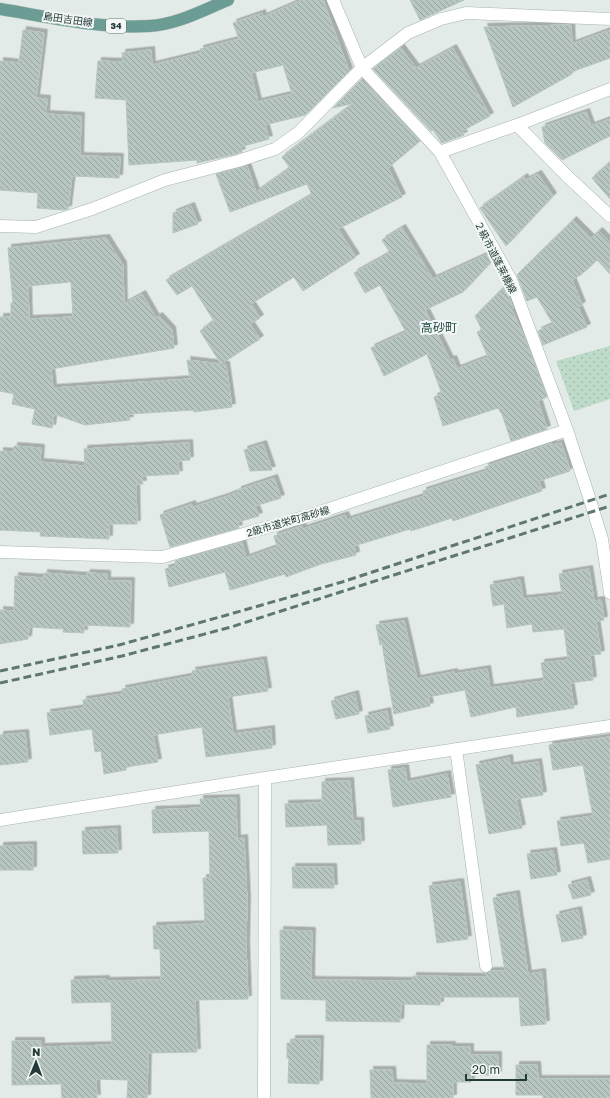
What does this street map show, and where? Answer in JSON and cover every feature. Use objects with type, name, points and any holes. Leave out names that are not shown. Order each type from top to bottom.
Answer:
[{"type":"main road","name":"島田吉田線","points":[[0,9],[91,23],[151,26],[184,18],[228,0]]},
{"type":"street","name":"２級市道蓬莱橋線","points":[[333,0],[362,68],[440,152],[511,280],[567,430],[602,539],[610,592]]},
{"type":"street","points":[[0,226],[36,227],[92,209],[165,180],[238,161],[275,149],[298,133],[362,68],[408,33],[441,19],[466,13],[610,19]]},
{"type":"street","points":[[440,152],[517,125],[610,89]]},
{"type":"street","points":[[517,125],[567,176],[610,216]]},
{"type":"street","name":"2級市道栄町高砂線","points":[[0,552],[162,558],[311,516],[567,430]]},
{"type":"street","points":[[0,820],[610,726]]},
{"type":"street","points":[[456,749],[486,966]]},
{"type":"street","points":[[264,1098],[265,778]]},
{"type":"green space","points":[[610,346],[610,399],[574,411],[556,361]]},
{"type":"building","points":[[302,0],[323,0],[349,71],[305,115],[265,125],[269,139],[240,147],[242,152],[197,163],[197,160],[129,165],[126,100],[95,98],[98,61],[123,62],[122,53],[151,50],[152,65],[201,53],[200,49],[239,39],[233,23],[262,13],[263,17]],"holes":[[[283,65],[292,94],[258,102],[251,73]]]},
{"type":"building","points":[[410,0],[464,0],[420,20]]},
{"type":"building","points":[[571,25],[572,44],[610,30],[610,58],[571,72],[572,74],[513,107],[484,27]]},
{"type":"building","points":[[23,30],[44,33],[36,98],[47,99],[46,114],[81,116],[80,156],[120,157],[119,178],[72,176],[68,209],[37,208],[38,193],[0,190],[0,61],[19,63]]},
{"type":"building","points":[[401,48],[416,68],[453,48],[490,116],[462,131],[464,135],[442,143],[433,130],[431,131],[373,69]]},
{"type":"building","points":[[362,79],[420,141],[388,168],[402,197],[338,229],[356,257],[303,291],[294,277],[251,304],[260,318],[250,324],[260,339],[221,364],[200,331],[214,321],[192,286],[177,295],[166,280],[312,195],[307,184],[230,212],[216,174],[247,166],[256,192],[290,168],[282,157],[354,103],[333,108]]},
{"type":"building","points":[[586,112],[591,126],[610,119],[610,136],[562,160],[545,143],[542,127]]},
{"type":"building","points":[[610,162],[610,199],[592,178]]},
{"type":"building","points":[[538,174],[553,196],[506,246],[480,208],[524,177],[526,180]]},
{"type":"building","points":[[191,206],[198,224],[173,233],[173,213]]},
{"type":"building","points":[[573,220],[591,238],[599,231],[610,242],[610,274],[597,260],[582,274],[572,280],[582,305],[578,307],[587,327],[543,345],[538,331],[553,324],[537,297],[527,301],[517,275]]},
{"type":"building","points":[[402,228],[433,279],[488,254],[492,261],[463,292],[425,310],[450,360],[453,359],[457,369],[488,357],[477,332],[482,330],[475,316],[505,286],[513,308],[511,309],[524,336],[547,397],[538,401],[547,429],[511,441],[502,414],[498,408],[443,426],[434,397],[442,394],[427,354],[384,376],[371,348],[406,332],[380,285],[365,293],[354,273],[390,253],[382,240]]},
{"type":"building","points":[[106,238],[123,265],[124,304],[142,294],[156,318],[159,316],[172,330],[174,348],[51,369],[53,388],[190,379],[187,360],[226,365],[232,407],[194,412],[194,410],[129,414],[130,420],[85,425],[54,414],[52,428],[32,424],[35,409],[12,404],[14,394],[0,391],[0,317],[11,317],[11,303],[13,303],[8,248]],"holes":[[[71,282],[73,317],[29,319],[28,286]]]},
{"type":"building","points":[[189,443],[190,460],[178,461],[179,474],[142,476],[143,484],[136,484],[137,524],[109,524],[109,539],[40,536],[41,532],[0,530],[0,451],[14,452],[14,446],[41,448],[40,462],[85,466],[84,449]]},
{"type":"building","points":[[552,443],[553,445],[561,443],[570,471],[539,481],[542,491],[453,521],[452,518],[411,531],[410,529],[354,546],[356,555],[321,564],[286,577],[285,574],[230,590],[225,572],[169,587],[165,569],[176,566],[175,561],[242,542],[246,558],[277,547],[274,536],[302,526],[303,529],[345,515],[347,520],[424,496],[423,491],[487,471],[485,467]]},
{"type":"building","points":[[263,444],[272,470],[250,471],[244,450]]},
{"type":"building","points":[[274,478],[281,498],[255,506],[259,516],[238,522],[239,528],[170,547],[160,515],[192,504],[193,507],[225,497],[238,492],[238,490]]},
{"type":"building","points":[[589,569],[594,601],[601,600],[604,620],[596,621],[601,654],[590,655],[593,680],[570,683],[574,708],[517,717],[516,707],[471,717],[465,690],[428,697],[430,706],[394,714],[382,644],[380,645],[376,625],[404,621],[417,679],[454,672],[455,674],[487,669],[490,688],[544,681],[541,663],[568,660],[564,629],[533,632],[532,624],[507,628],[504,604],[493,606],[490,585],[520,580],[523,599],[562,595],[559,574]]},
{"type":"building","points":[[44,573],[86,576],[87,573],[107,574],[107,581],[131,581],[130,627],[84,625],[84,633],[63,632],[64,629],[29,627],[28,639],[0,644],[0,610],[14,611],[15,576],[44,578]]},
{"type":"building","points":[[263,660],[268,691],[228,697],[233,734],[271,729],[272,748],[206,757],[202,727],[153,735],[158,762],[126,767],[126,770],[104,774],[101,751],[95,752],[92,729],[50,735],[47,713],[84,708],[83,700],[123,694],[122,689],[193,676],[192,671]]},
{"type":"building","points":[[355,694],[359,714],[336,719],[331,701]]},
{"type":"building","points":[[387,711],[390,729],[368,733],[365,716]]},
{"type":"building","points":[[25,733],[28,762],[0,765],[0,735]]},
{"type":"building","points":[[610,737],[610,859],[588,863],[584,843],[561,846],[557,821],[593,816],[583,765],[553,770],[549,745]]},
{"type":"building","points":[[509,758],[510,766],[538,762],[543,795],[516,799],[522,828],[489,834],[476,765]]},
{"type":"building","points":[[405,768],[407,782],[447,774],[451,797],[393,807],[388,770]]},
{"type":"building","points":[[350,781],[353,821],[360,821],[361,844],[328,845],[327,825],[286,827],[285,804],[322,803],[322,782]]},
{"type":"building","points":[[236,798],[237,839],[244,838],[247,900],[246,945],[248,999],[195,1000],[197,1052],[148,1053],[147,1098],[127,1098],[128,1080],[96,1079],[97,1098],[62,1098],[61,1084],[12,1085],[12,1041],[41,1041],[41,1047],[112,1045],[111,1002],[72,1003],[71,980],[161,980],[160,949],[154,949],[153,926],[205,924],[203,878],[210,878],[209,831],[153,833],[152,810],[201,808],[200,799]]},
{"type":"building","points":[[117,829],[118,853],[83,854],[82,831]]},
{"type":"building","points":[[33,845],[33,870],[0,870],[0,846]]},
{"type":"building","points":[[553,851],[557,875],[531,879],[527,854]]},
{"type":"building","points":[[292,867],[333,867],[334,888],[293,888]]},
{"type":"building","points":[[587,880],[591,895],[573,899],[568,885]]},
{"type":"building","points":[[460,882],[468,939],[437,943],[429,886]]},
{"type":"building","points":[[516,894],[528,974],[542,972],[546,1024],[521,1026],[519,997],[440,997],[440,1005],[401,1004],[400,1022],[326,1021],[326,1000],[281,999],[280,930],[312,931],[311,979],[313,980],[413,981],[413,976],[487,977],[486,973],[491,971],[505,971],[493,898]]},
{"type":"building","points":[[578,910],[583,938],[562,942],[556,915]]},
{"type":"building","points":[[292,1039],[320,1039],[319,1084],[288,1083],[289,1058],[287,1058],[287,1043],[292,1043]]},
{"type":"building","points":[[427,1045],[470,1047],[470,1055],[498,1055],[498,1075],[471,1075],[471,1082],[453,1082],[453,1098],[371,1098],[370,1070],[392,1070],[393,1083],[427,1084]]},
{"type":"building","points":[[516,1065],[537,1065],[538,1079],[610,1079],[610,1098],[543,1098],[543,1095],[516,1095]]},
{"type":"railway","points":[[0,671],[119,645],[342,582],[610,494]]},
{"type":"railway","points":[[0,683],[122,656],[231,627],[610,506]]},
{"type":"district","name":"高砂町","points":[[439,328]]}]
